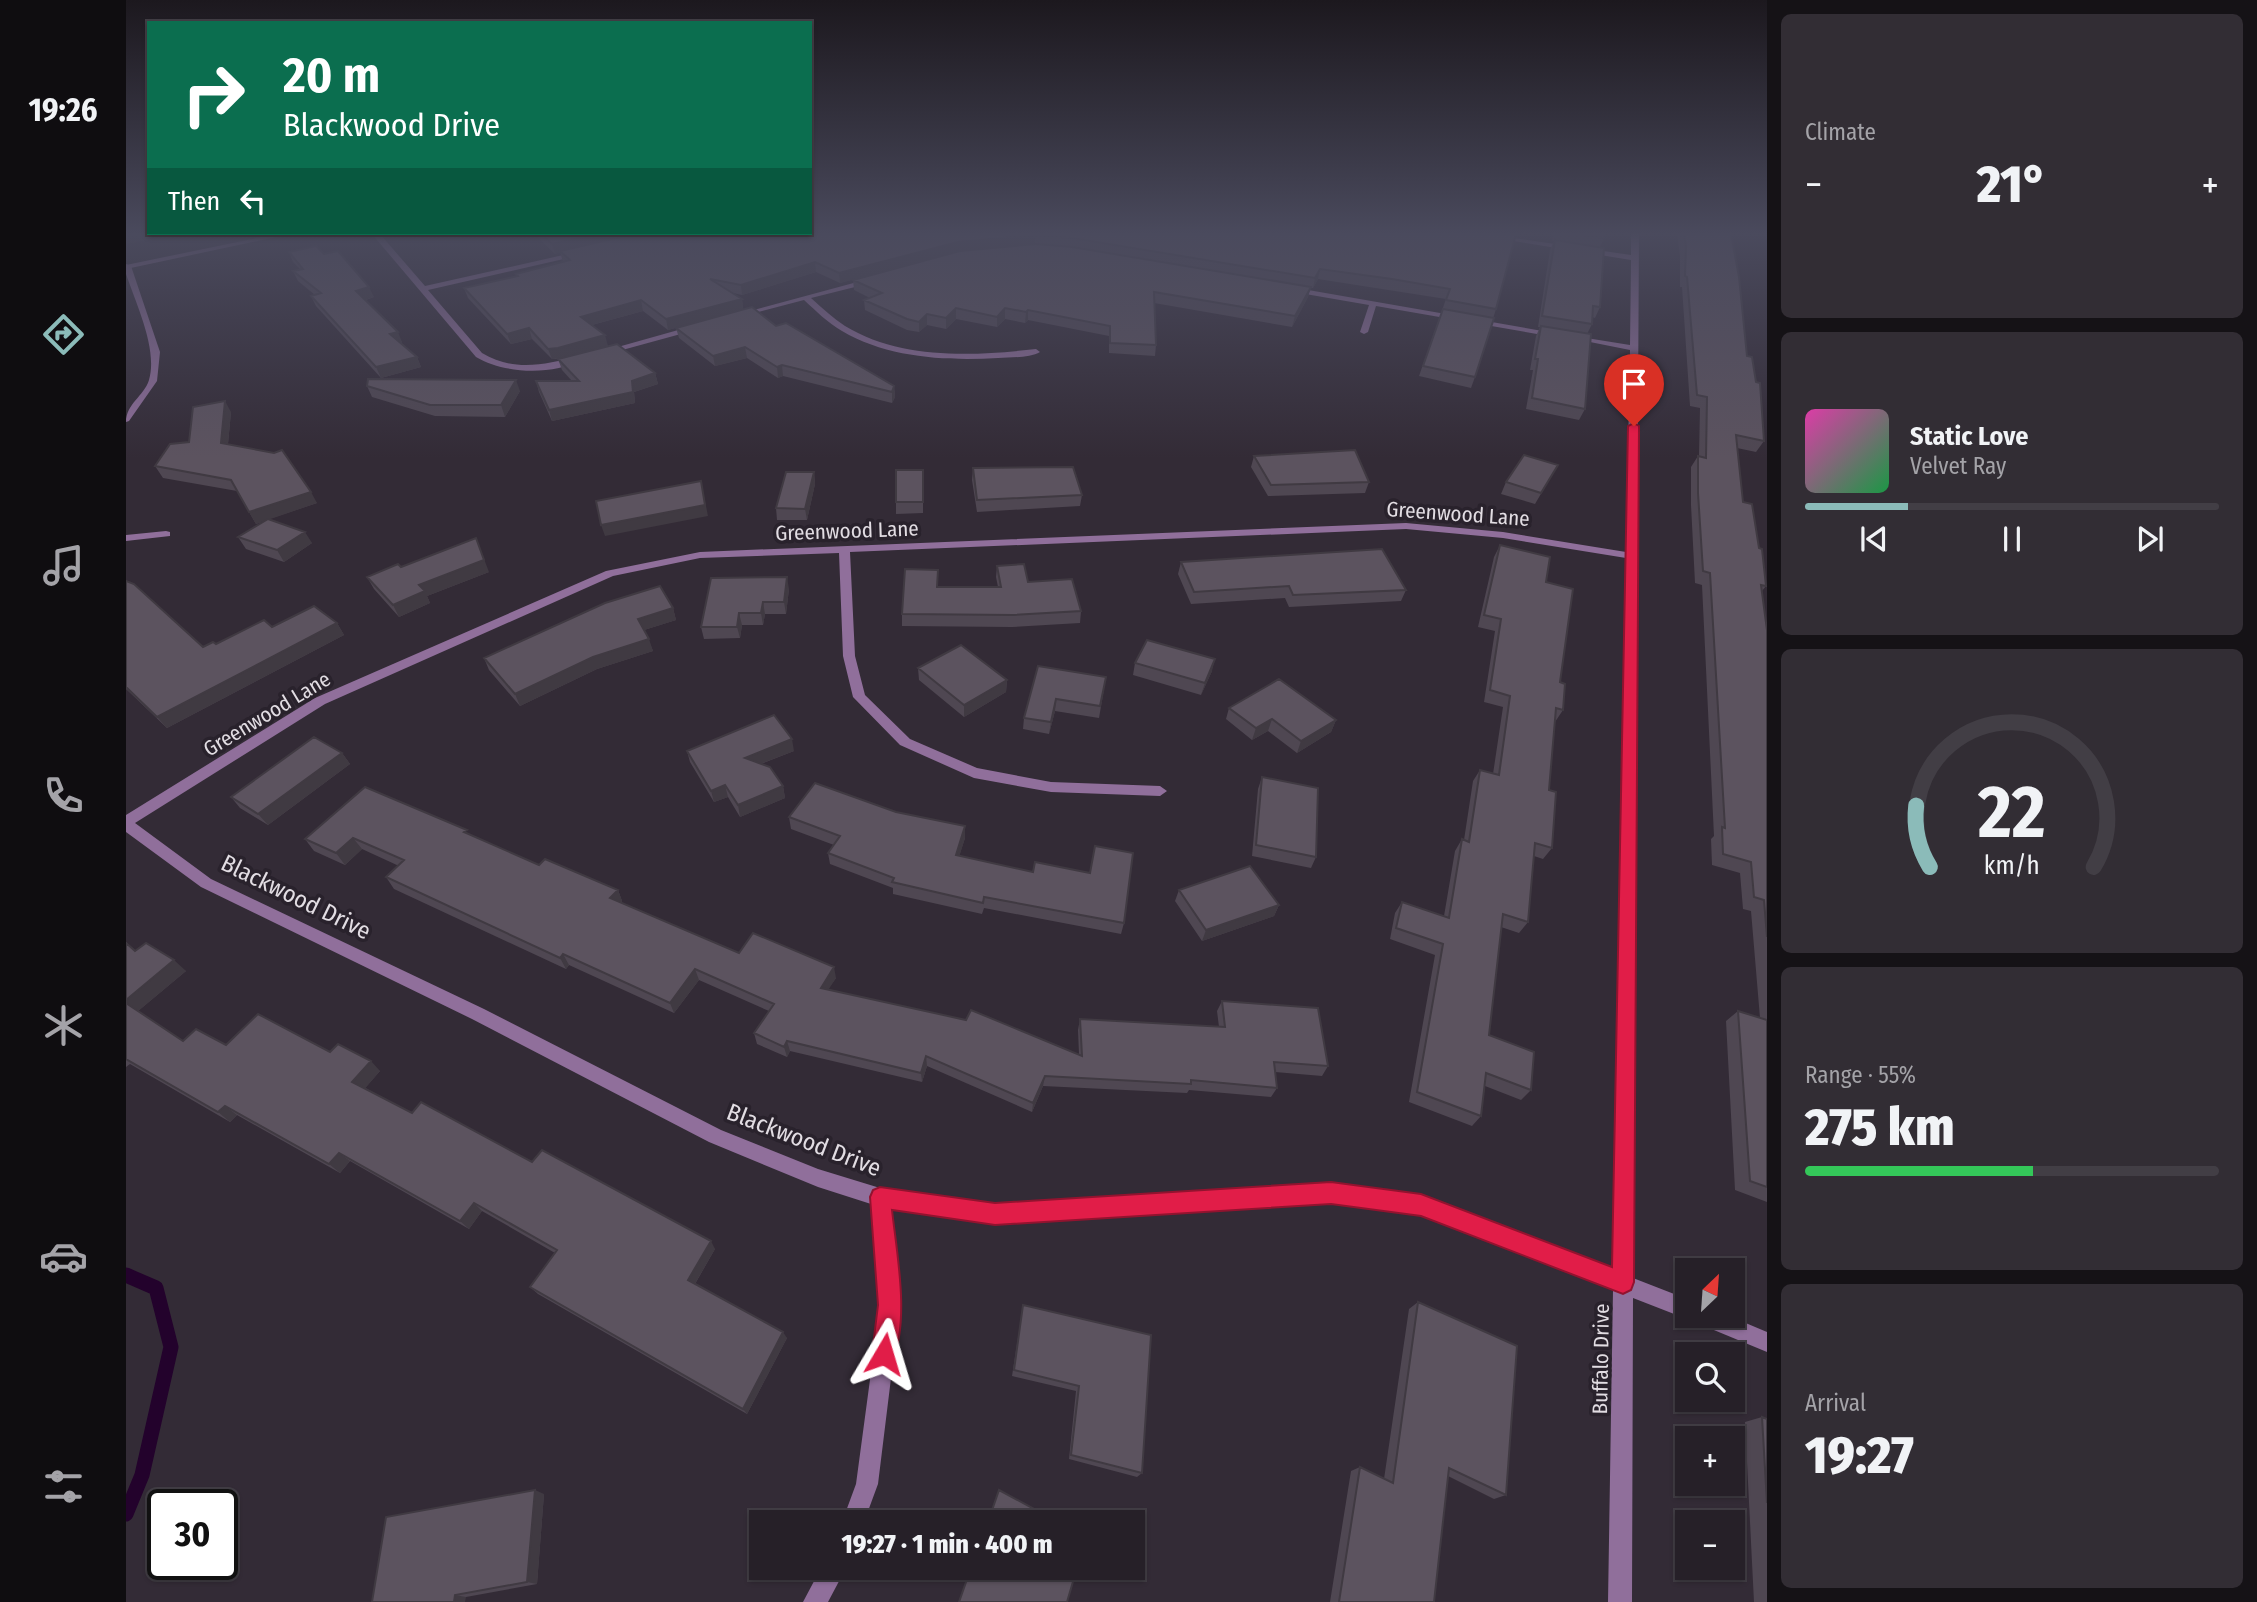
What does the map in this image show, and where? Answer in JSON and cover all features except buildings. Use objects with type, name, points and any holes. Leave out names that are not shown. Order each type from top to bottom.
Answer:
[{"type":"street","points":[[126,419],[153,382],[156,352],[141,309]]},
{"type":"street","points":[[440,309],[479,355],[490,363],[506,367],[536,368],[588,357]]},
{"type":"street","points":[[731,317],[761,309]]},
{"type":"street","points":[[819,309],[845,330],[883,345],[918,353],[979,358],[1036,352]]},
{"type":"street","points":[[1364,332],[1371,309]]},
{"type":"street","points":[[1401,309],[1635,348]]},
{"type":"street","name":"Buffalo Drive","points":[[1620,1602],[1635,309]]},
{"type":"street","points":[[600,353],[705,324]]},
{"type":"street","name":"Greenwood Lane","points":[[126,823],[320,701],[610,573],[700,555],[1406,526],[1503,534],[1632,556]]},
{"type":"street","points":[[126,538],[166,534]]},
{"type":"street","points":[[844,551],[849,656],[859,697],[905,742],[974,773],[1051,787],[1160,790]]},
{"type":"street","name":"Blackwood Drive","points":[[126,823],[205,883],[478,1014],[715,1136],[818,1178],[880,1197],[995,1214],[1331,1193],[1421,1205],[1675,1304]]},
{"type":"street","points":[[857,1510],[867,1484],[890,1305],[880,1197]]},
{"type":"street","points":[[1733,1328],[1767,1342]]},
{"type":"street","points":[[815,1602],[827,1580]]},
{"type":"waterway","points":[[126,1275],[156,1288],[171,1347],[142,1475],[126,1514]]},
{"type":"route","points":[[884,1354],[890,1305],[880,1197],[995,1214],[1331,1193],[1421,1205],[1623,1282],[1634,426]]}]
